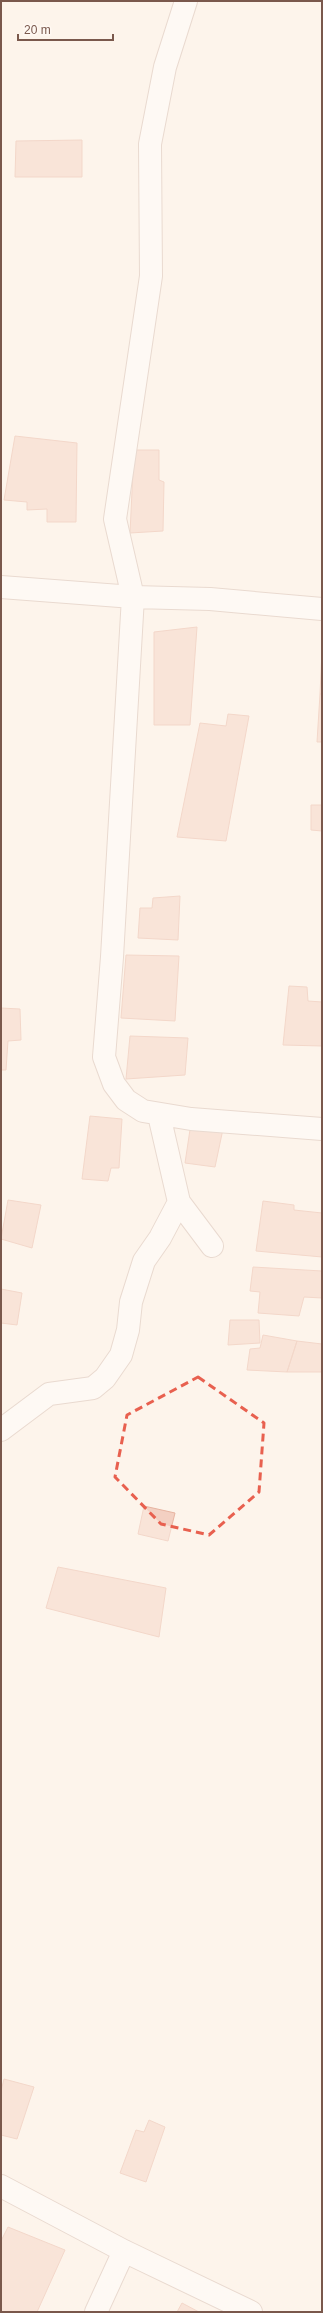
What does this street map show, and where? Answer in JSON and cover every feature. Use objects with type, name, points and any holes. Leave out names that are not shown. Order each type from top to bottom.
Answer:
[{"type":"street","points":[[186,1],[165,67],[150,144],[151,276],[114,519],[133,597],[112,957],[104,1057],[114,1084],[126,1100],[143,1111],[159,1115],[322,1129]]},
{"type":"street","points":[[1,587],[133,597],[210,599],[322,609]]},
{"type":"street","points":[[159,1115],[179,1202],[212,1246]]},
{"type":"street","points":[[1,1430],[49,1394],[93,1388],[105,1378],[121,1355],[128,1330],[131,1302],[144,1261],[160,1238],[179,1202]]},
{"type":"street","points":[[1,2186],[124,2251],[251,2312]]},
{"type":"street","points":[[96,2312],[124,2251]]},
{"type":"highlighted area","points":[[198,1377],[264,1423],[259,1492],[209,1535],[161,1524],[115,1477],[127,1415]]},
{"type":"building","points":[[82,140],[82,177],[15,177],[16,141]]},
{"type":"building","points":[[15,436],[77,443],[76,522],[47,522],[47,509],[27,510],[27,502],[4,500]]},
{"type":"building","points":[[134,450],[159,450],[159,480],[164,482],[163,531],[130,533]]},
{"type":"building","points":[[197,627],[190,725],[154,725],[154,632]]},
{"type":"building","points":[[322,651],[322,694],[320,694]]},
{"type":"building","points":[[320,694],[322,694],[322,742],[317,742]]},
{"type":"building","points":[[228,714],[249,716],[226,841],[177,837],[200,723],[226,726]]},
{"type":"building","points":[[311,805],[322,805],[322,831],[311,830]]},
{"type":"building","points":[[180,896],[178,940],[138,938],[140,908],[152,908],[153,898]]},
{"type":"building","points":[[126,955],[179,956],[175,1021],[121,1018]]},
{"type":"building","points":[[289,986],[307,987],[308,1001],[322,1002],[322,1046],[283,1045]]},
{"type":"building","points":[[1,1008],[20,1009],[21,1040],[8,1041],[6,1070],[1,1070]]},
{"type":"building","points":[[130,1036],[188,1038],[185,1075],[126,1079]]},
{"type":"building","points":[[90,1116],[122,1119],[119,1168],[111,1168],[108,1181],[82,1179]]},
{"type":"building","points":[[191,1123],[223,1129],[215,1167],[185,1163]]},
{"type":"building","points":[[8,1200],[41,1205],[32,1248],[1,1239]]},
{"type":"building","points":[[263,1201],[294,1205],[294,1210],[322,1213],[322,1257],[256,1251]]},
{"type":"building","points":[[253,1267],[322,1271],[322,1298],[304,1297],[299,1316],[258,1313],[260,1292],[250,1291]]},
{"type":"building","points":[[1,1289],[22,1293],[17,1325],[1,1323]]},
{"type":"building","points":[[230,1320],[259,1320],[260,1343],[228,1345]]},
{"type":"building","points":[[263,1335],[297,1341],[287,1372],[247,1370],[250,1349],[260,1348]]},
{"type":"building","points":[[297,1341],[322,1344],[322,1372],[287,1372]]},
{"type":"building","points":[[144,1506],[175,1513],[168,1541],[138,1534]]},
{"type":"building","points":[[58,1567],[166,1588],[159,1637],[46,1608]]},
{"type":"building","points":[[4,2079],[34,2087],[17,2139],[1,2135],[1,2091]]},
{"type":"building","points":[[149,2120],[165,2127],[146,2182],[120,2173],[136,2130],[144,2132]]},
{"type":"building","points":[[8,2227],[65,2250],[37,2312],[1,2312],[1,2241]]},
{"type":"building","points":[[182,2303],[199,2312],[177,2312]]}]
